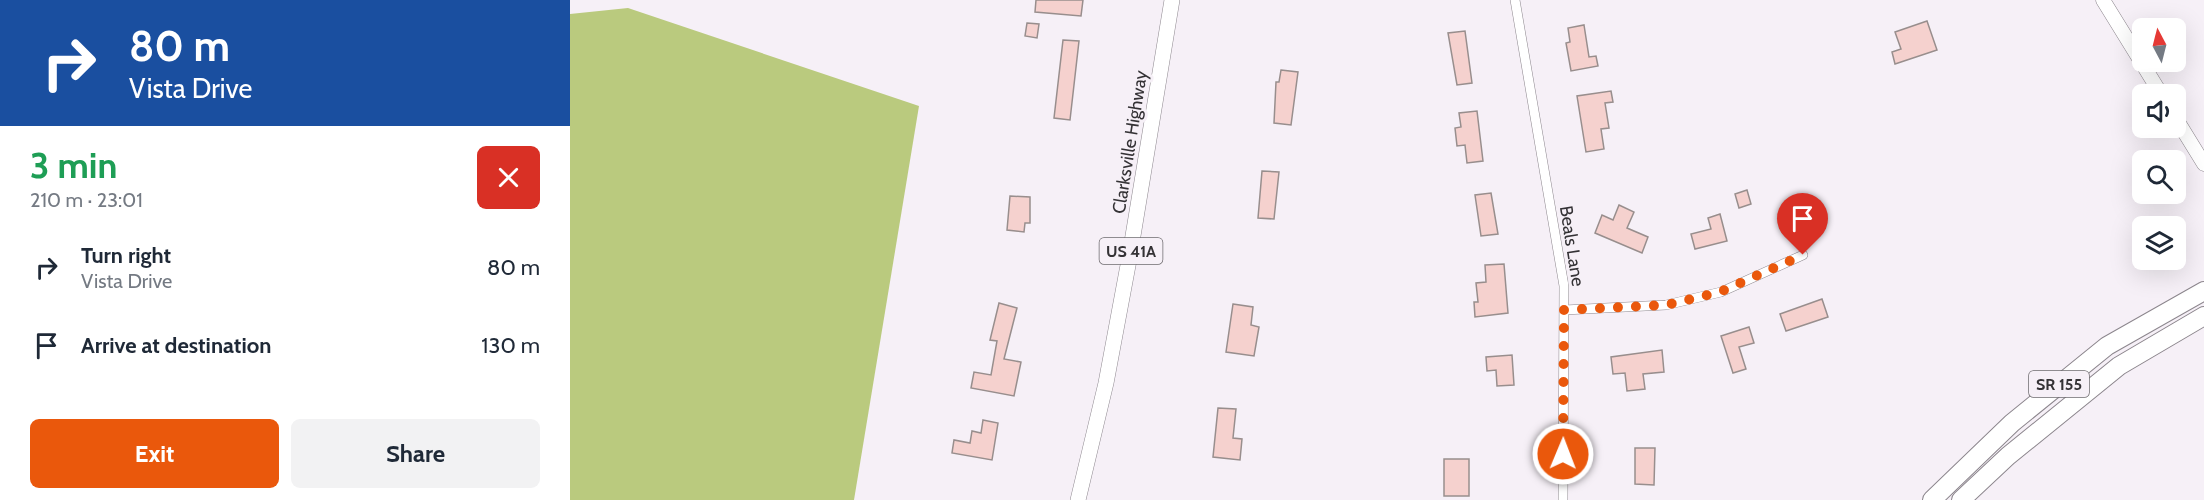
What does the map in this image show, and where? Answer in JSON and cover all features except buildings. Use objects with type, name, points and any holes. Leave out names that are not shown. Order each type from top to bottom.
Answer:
[{"type":"highway","name":"SR 155","points":[[1932,500],[2012,423],[2107,346],[2204,291]]},
{"type":"highway","name":"SR 155","points":[[1961,500],[2008,456],[2119,366],[2204,316]]},
{"type":"main road","name":"Clarksville Highway","points":[[1078,500],[1106,383],[1130,260],[1172,0]]},
{"type":"main road","points":[[2103,0],[2155,84]]},
{"type":"main road","points":[[2186,135],[2204,164]]},
{"type":"street","name":"Beals Lane","points":[[1515,0],[1563,286],[1563,500]]},
{"type":"street","points":[[1564,310],[1666,305],[1720,292],[1803,255]]},
{"type":"green space","points":[[628,8],[919,106],[854,500],[570,500],[570,14]]},
{"type":"route","points":[[1563,454],[1564,310],[1666,305],[1720,292],[1803,255]]}]
